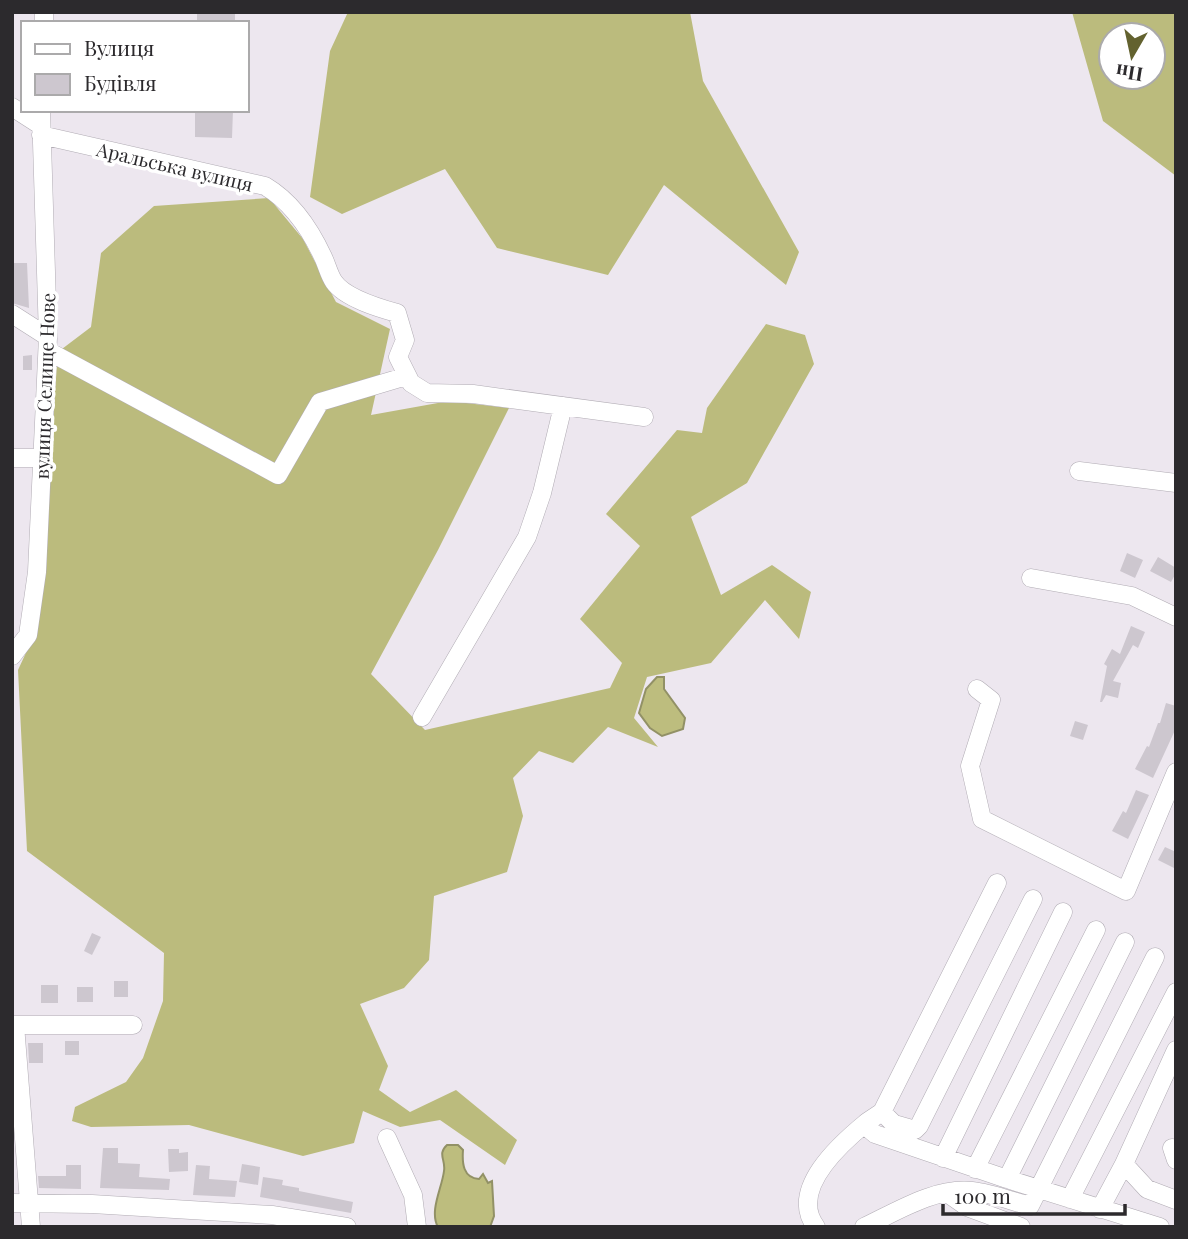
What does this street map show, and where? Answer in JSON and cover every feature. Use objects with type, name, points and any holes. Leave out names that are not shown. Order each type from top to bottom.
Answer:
[{"type":"street","name":"Аральська вулиця","points":[[12,107],[41,124],[265,186],[283,197],[306,226],[335,284],[365,303],[397,313],[405,340],[398,357],[407,376]]},
{"type":"street","name":"вулиця Селище Нове","points":[[13,652],[28,635],[37,572],[48,344],[41,124]]},
{"type":"street","points":[[12,314],[48,344],[278,475],[320,402],[407,376],[411,383],[427,393],[473,394],[644,417]]},
{"type":"street","points":[[422,717],[527,537],[542,493],[563,406]]},
{"type":"street","points":[[12,458],[43,458]]},
{"type":"street","points":[[1079,471],[1176,482]]},
{"type":"street","points":[[1031,578],[1132,596],[1176,617]]},
{"type":"street","points":[[977,689],[991,700],[970,766],[982,819],[1126,891],[1176,772]]},
{"type":"street","points":[[996,883],[869,1129],[875,1135],[975,1169],[1160,1227]]},
{"type":"street","points":[[874,1117],[915,1130],[919,1126],[1033,898]]},
{"type":"street","points":[[943,1158],[1063,912]]},
{"type":"street","points":[[975,1169],[1096,930]]},
{"type":"street","points":[[1007,1179],[1125,942]]},
{"type":"street","points":[[864,1227],[912,1204],[947,1192],[971,1191],[1030,1206],[1155,957]]},
{"type":"street","points":[[1070,1199],[1176,992]]},
{"type":"street","points":[[31,1227],[21,1203],[14,1025],[133,1025]]},
{"type":"street","points":[[1100,1209],[1124,1164],[1176,1049]]},
{"type":"street","points":[[816,1227],[807,1209],[809,1190],[839,1145],[874,1117]]},
{"type":"street","points":[[387,1138],[413,1195],[417,1227]]},
{"type":"street","points":[[1124,1164],[1147,1189],[1176,1200]]},
{"type":"street","points":[[947,1192],[967,1207],[1021,1227]]},
{"type":"street","points":[[21,1203],[92,1204],[272,1214],[347,1227]]},
{"type":"green space","points":[[348,12],[690,12],[703,81],[799,252],[786,285],[664,185],[608,275],[497,248],[445,169],[342,214],[310,197],[330,51]]},
{"type":"green space","points":[[1072,12],[1176,12],[1176,176],[1103,121]]},
{"type":"green space","points":[[269,198],[303,239],[336,302],[390,329],[371,415],[449,401],[509,408],[438,550],[371,674],[425,730],[610,688],[622,663],[580,619],[640,546],[606,514],[677,430],[702,433],[707,408],[766,324],[805,335],[814,364],[747,483],[691,517],[721,595],[772,565],[811,592],[799,639],[765,600],[711,663],[647,677],[634,718],[658,747],[608,727],[573,763],[539,751],[513,778],[523,816],[507,872],[434,896],[429,960],[404,988],[360,1004],[388,1066],[379,1090],[410,1112],[456,1090],[517,1140],[505,1165],[440,1120],[400,1127],[363,1111],[354,1143],[303,1156],[189,1125],[91,1127],[72,1121],[75,1107],[126,1082],[143,1058],[163,1001],[164,953],[27,851],[18,670],[37,629],[58,352],[91,327],[101,253],[154,206]]},
{"type":"shaded area","points":[[657,677],[664,677],[664,689],[685,718],[683,729],[662,736],[650,728],[639,713],[646,689]]},
{"type":"shaded area","points":[[447,1145],[458,1145],[463,1150],[463,1165],[470,1176],[479,1179],[483,1174],[488,1183],[492,1181],[494,1216],[490,1227],[438,1227],[435,1207],[444,1171],[442,1154]]},
{"type":"building","points":[[197,12],[235,12],[235,21],[197,21]]},
{"type":"building","points":[[195,112],[233,112],[232,138],[195,137]]},
{"type":"building","points":[[12,263],[27,263],[29,308],[12,303]]},
{"type":"building","points":[[32,355],[32,370],[23,370],[23,356]]},
{"type":"building","points":[[1127,553],[1143,560],[1135,578],[1120,571]]},
{"type":"building","points":[[1158,557],[1176,568],[1171,582],[1150,571]]},
{"type":"building","points":[[1131,626],[1145,632],[1138,648],[1133,645],[1113,681],[1121,683],[1118,698],[1106,695],[1100,702],[1107,666],[1104,664],[1112,649],[1120,654]]},
{"type":"building","points":[[1166,703],[1176,706],[1176,728],[1153,778],[1135,769],[1147,746],[1149,747]]},
{"type":"building","points":[[1075,721],[1088,725],[1083,740],[1070,736]]},
{"type":"building","points":[[1136,790],[1149,795],[1128,839],[1112,831],[1123,811],[1126,813]]},
{"type":"building","points":[[1165,847],[1176,852],[1176,869],[1158,860]]},
{"type":"building","points":[[92,933],[101,937],[92,955],[84,951]]},
{"type":"building","points":[[114,981],[128,981],[128,997],[114,997]]},
{"type":"building","points":[[41,985],[58,985],[58,1003],[41,1003]]},
{"type":"building","points":[[77,987],[93,987],[93,1002],[77,1002]]},
{"type":"building","points":[[65,1041],[79,1041],[79,1055],[65,1055]]},
{"type":"building","points":[[28,1043],[43,1043],[43,1063],[29,1063]]},
{"type":"building","points":[[103,1148],[118,1148],[118,1163],[140,1164],[139,1177],[170,1179],[169,1190],[100,1188]]},
{"type":"building","points":[[168,1149],[179,1149],[179,1153],[188,1152],[188,1171],[169,1172]]},
{"type":"building","points":[[242,1164],[260,1167],[258,1185],[239,1182]]},
{"type":"building","points":[[66,1165],[81,1165],[81,1189],[39,1188],[38,1176],[66,1176]]},
{"type":"building","points":[[196,1165],[210,1166],[209,1179],[237,1181],[235,1197],[193,1195]]},
{"type":"building","points":[[263,1177],[283,1180],[282,1185],[299,1188],[299,1191],[353,1202],[351,1213],[260,1197]]}]
